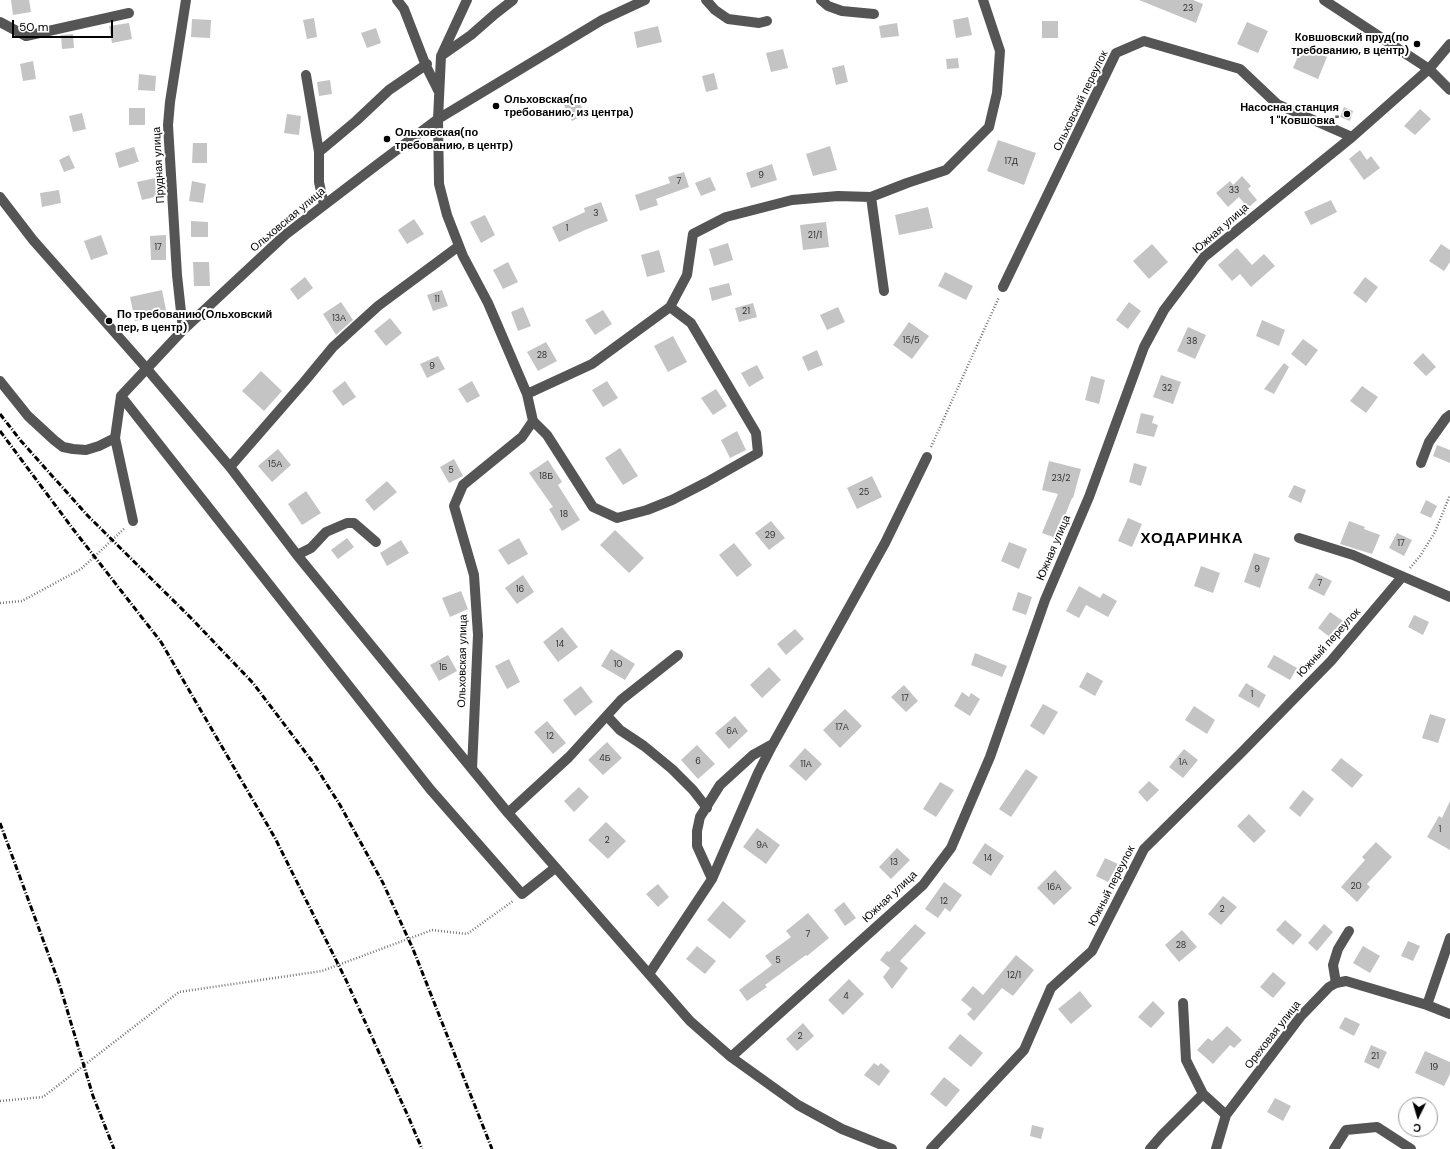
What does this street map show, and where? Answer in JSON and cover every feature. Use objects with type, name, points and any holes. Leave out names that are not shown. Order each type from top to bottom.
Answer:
[{"type":"street","name":"Прудная улица","points":[[183,330],[177,275],[168,125],[170,102],[186,0]]},
{"type":"street","points":[[397,0],[404,9],[426,65],[439,92]]},
{"type":"street","points":[[467,0],[441,56],[438,118],[440,184],[448,215],[463,256],[488,303],[527,394],[533,421],[547,435],[593,507],[617,518],[647,510],[672,500],[758,454],[756,433],[720,371],[691,323],[670,307]]},
{"type":"street","points":[[319,152],[356,121],[389,90],[471,35],[513,0]]},
{"type":"street","name":"Ольховская улица","points":[[121,396],[183,330],[285,235],[438,118],[602,20],[623,4],[645,0]]},
{"type":"street","points":[[706,0],[715,10],[728,18],[759,23],[767,21]]},
{"type":"street","points":[[821,0],[828,6],[842,11],[874,14]]},
{"type":"street","points":[[527,394],[592,364],[670,307],[687,275],[693,234],[726,217],[792,200],[838,196],[871,197],[946,170],[988,127],[997,94],[1000,51],[983,0]]},
{"type":"street","points":[[1324,0],[1428,69],[1450,90]]},
{"type":"street","points":[[0,22],[26,36],[129,13]]},
{"type":"street","name":"Ольховский переулок","points":[[1003,287],[1116,53],[1144,41],[1240,69],[1277,104],[1352,137]]},
{"type":"street","name":"Южная улица","points":[[731,1057],[923,885],[951,848],[990,756],[1045,600],[1089,497],[1144,347],[1164,310],[1204,257],[1352,137],[1428,69],[1450,44]]},
{"type":"street","points":[[306,75],[319,152],[319,182],[324,206]]},
{"type":"street","points":[[0,197],[33,240],[147,369],[230,468],[297,555],[508,813],[690,1021],[731,1057],[798,1105],[842,1129],[892,1149]]},
{"type":"street","points":[[871,197],[884,291]]},
{"type":"street","points":[[230,468],[333,347],[378,306],[459,246]]},
{"type":"street","points":[[0,381],[28,416],[63,447],[73,450],[86,450],[99,446],[115,438]]},
{"type":"street","points":[[121,396],[115,438],[133,521]]},
{"type":"street","points":[[121,396],[430,789],[522,894],[555,868]]},
{"type":"street","points":[[1421,463],[1429,442],[1446,418],[1450,415]]},
{"type":"street","name":"Ольховская улица","points":[[472,769],[478,635],[474,575],[454,506],[463,485],[522,437],[533,421]]},
{"type":"street","points":[[649,974],[712,879],[758,773],[886,543],[927,457]]},
{"type":"street","points":[[297,555],[311,548],[326,532],[347,523],[354,523],[376,542]]},
{"type":"street","points":[[1299,538],[1353,555],[1450,597]]},
{"type":"street","name":"Южный переулок","points":[[931,1149],[1024,1050],[1051,988],[1092,951],[1144,849],[1331,661],[1402,577]]},
{"type":"street","points":[[508,813],[569,757],[621,700],[678,655]]},
{"type":"street","points":[[607,716],[620,730],[644,746],[672,769],[693,790],[707,808]]},
{"type":"street","points":[[712,879],[697,846],[697,831],[700,817],[720,785],[753,755],[773,744]]},
{"type":"street","points":[[1349,931],[1338,949],[1333,965],[1336,983],[1346,982],[1427,1005],[1450,1014]]},
{"type":"street","points":[[1427,1005],[1450,938]]},
{"type":"street","name":"Ореховая улица","points":[[1216,1149],[1226,1116],[1301,1016],[1329,987],[1336,983]]},
{"type":"street","points":[[1183,1003],[1186,1060],[1203,1094],[1226,1116]]},
{"type":"street","points":[[1150,1149],[1162,1134],[1203,1094]]},
{"type":"street","points":[[1334,1149],[1346,1130],[1378,1127],[1411,1149]]},
{"type":"path","points":[[927,457],[1003,287]]},
{"type":"path","points":[[1402,577],[1420,556],[1435,532],[1450,495]]},
{"type":"path","points":[[0,603],[22,601],[81,568],[133,521]]},
{"type":"path","points":[[0,1101],[43,1097],[179,992],[322,971],[432,930],[467,934],[522,894]]},
{"type":"building","points":[[11,0],[29,0],[31,12],[13,15]]},
{"type":"building","points":[[1139,0],[1193,0],[1203,4],[1196,23]]},
{"type":"building","points":[[968,17],[972,35],[956,38],[953,20]]},
{"type":"building","points":[[314,18],[317,37],[307,39],[303,20]]},
{"type":"building","points":[[192,19],[211,20],[210,38],[191,37]]},
{"type":"building","points":[[1042,21],[1058,21],[1058,38],[1042,38]]},
{"type":"building","points":[[1247,22],[1268,31],[1258,53],[1237,44]]},
{"type":"building","points":[[129,23],[132,39],[112,43],[109,26]]},
{"type":"building","points":[[897,23],[899,36],[881,38],[879,26]]},
{"type":"building","points":[[658,26],[662,42],[637,48],[634,32]]},
{"type":"building","points":[[376,28],[381,43],[367,48],[361,33]]},
{"type":"building","points":[[73,34],[74,48],[62,49],[61,35]]},
{"type":"building","points":[[1302,47],[1327,57],[1318,79],[1293,68]]},
{"type":"building","points":[[783,49],[788,68],[771,72],[766,53]]},
{"type":"building","points":[[958,58],[959,68],[947,69],[946,59]]},
{"type":"building","points":[[33,61],[36,79],[23,81],[20,64]]},
{"type":"building","points":[[844,65],[848,82],[836,85],[832,68]]},
{"type":"building","points":[[714,73],[718,89],[706,92],[702,76]]},
{"type":"building","points":[[139,74],[156,76],[155,91],[138,90]]},
{"type":"building","points":[[330,80],[332,94],[319,96],[317,82]]},
{"type":"building","points":[[576,96],[585,114],[572,121],[563,103]]},
{"type":"building","name":"Насосная станция 1 \"Ковшовка\"","points":[[1344,107],[1353,111],[1350,121],[1340,117]]},
{"type":"building","points":[[129,108],[145,108],[145,125],[129,125]]},
{"type":"building","points":[[1420,109],[1431,119],[1415,135],[1404,126]]},
{"type":"building","points":[[82,113],[86,129],[73,132],[69,116]]},
{"type":"building","points":[[287,114],[301,116],[299,135],[284,133]]},
{"type":"building","points":[[998,140],[1036,153],[1024,185],[987,171]]},
{"type":"building","points":[[193,143],[207,143],[207,163],[192,163]]},
{"type":"building","points":[[830,146],[837,170],[813,176],[806,154]]},
{"type":"building","points":[[134,147],[139,162],[119,168],[115,153]]},
{"type":"building","points":[[1360,150],[1367,160],[1371,156],[1380,168],[1364,180],[1349,159]]},
{"type":"building","points":[[69,155],[75,168],[64,172],[59,160]]},
{"type":"building","points":[[772,164],[777,180],[751,188],[746,173]]},
{"type":"building","points":[[684,172],[689,187],[656,199],[658,205],[640,211],[635,195],[670,183],[668,177]]},
{"type":"building","points":[[1242,176],[1251,186],[1248,189],[1257,200],[1248,208],[1239,197],[1228,207],[1216,193],[1230,181],[1233,185]]},
{"type":"building","points":[[710,177],[716,190],[701,196],[695,183]]},
{"type":"building","points":[[155,178],[159,196],[142,200],[137,182]]},
{"type":"building","points":[[192,181],[206,184],[203,203],[189,201]]},
{"type":"building","points":[[59,190],[61,203],[42,207],[40,193]]},
{"type":"building","points":[[1331,200],[1337,212],[1311,225],[1304,212]]},
{"type":"building","points":[[601,202],[608,221],[559,242],[552,227],[585,212],[584,208]]},
{"type":"building","points":[[928,207],[933,228],[899,235],[895,215]]},
{"type":"building","points":[[485,215],[495,235],[481,243],[470,222]]},
{"type":"building","points":[[414,219],[424,234],[407,244],[398,230]]},
{"type":"building","points":[[191,221],[208,222],[208,237],[191,237]]},
{"type":"building","points":[[826,222],[829,247],[803,250],[800,225]]},
{"type":"building","points":[[101,235],[108,254],[91,260],[84,241]]},
{"type":"building","points":[[166,235],[166,260],[151,260],[150,236]]},
{"type":"building","points":[[728,243],[733,260],[714,266],[709,249]]},
{"type":"building","points":[[1152,244],[1168,262],[1149,279],[1133,261]]},
{"type":"building","points":[[1441,244],[1450,250],[1450,262],[1444,271],[1429,261]]},
{"type":"building","points":[[1237,248],[1252,265],[1264,254],[1275,266],[1251,287],[1240,274],[1232,281],[1218,265]]},
{"type":"building","points":[[659,250],[665,272],[647,277],[641,255]]},
{"type":"building","points":[[193,262],[209,262],[210,286],[194,286]]},
{"type":"building","points":[[508,262],[518,282],[503,289],[493,270]]},
{"type":"building","points":[[945,272],[973,286],[966,300],[938,286]]},
{"type":"building","points":[[305,277],[313,288],[298,300],[290,289]]},
{"type":"building","points":[[1365,277],[1378,287],[1366,303],[1353,293]]},
{"type":"building","points":[[729,283],[732,295],[712,301],[709,288]]},
{"type":"building","points":[[162,290],[167,315],[135,321],[130,297]]},
{"type":"building","points":[[442,290],[448,306],[433,311],[427,295]]},
{"type":"building","points":[[341,302],[353,320],[336,335],[323,314]]},
{"type":"building","points":[[1129,302],[1141,311],[1128,329],[1116,320]]},
{"type":"building","points":[[753,303],[757,317],[739,322],[735,308]]},
{"type":"building","points":[[523,307],[531,326],[518,331],[511,312]]},
{"type":"building","points":[[838,307],[845,322],[827,330],[820,315]]},
{"type":"building","points":[[603,310],[612,324],[595,335],[585,320]]},
{"type":"building","points":[[390,318],[402,333],[386,346],[374,331]]},
{"type":"building","points":[[1262,320],[1285,330],[1279,346],[1256,336]]},
{"type":"building","points":[[909,322],[929,336],[912,359],[893,345]]},
{"type":"building","points":[[1188,327],[1206,335],[1195,359],[1177,351]]},
{"type":"building","points":[[673,336],[687,362],[668,372],[654,346]]},
{"type":"building","points":[[1303,339],[1318,350],[1306,366],[1291,354]]},
{"type":"building","points":[[546,342],[557,361],[538,371],[527,352]]},
{"type":"building","points":[[817,350],[823,365],[808,371],[802,357]]},
{"type":"building","points":[[1423,353],[1436,367],[1426,376],[1413,363]]},
{"type":"building","points":[[438,356],[445,369],[427,378],[420,364]]},
{"type":"building","points":[[1284,363],[1289,367],[1274,394],[1264,389]]},
{"type":"building","points":[[757,365],[764,378],[749,387],[741,373]]},
{"type":"building","points":[[261,371],[282,391],[264,411],[242,391]]},
{"type":"building","points":[[1161,375],[1181,382],[1173,404],[1153,397]]},
{"type":"building","points":[[1091,376],[1105,380],[1099,404],[1085,400]]},
{"type":"building","points":[[345,381],[356,397],[343,406],[332,391]]},
{"type":"building","points":[[472,381],[480,396],[467,403],[458,389]]},
{"type":"building","points":[[607,381],[618,398],[603,407],[592,390]]},
{"type":"building","points":[[1362,386],[1378,397],[1366,413],[1350,401]]},
{"type":"building","points":[[716,389],[727,406],[713,415],[701,398]]},
{"type":"building","points":[[1141,413],[1154,416],[1152,423],[1158,425],[1154,437],[1136,433]]},
{"type":"building","points":[[737,431],[746,450],[730,458],[721,440]]},
{"type":"building","points":[[1437,445],[1450,450],[1450,463],[1433,456]]},
{"type":"building","points":[[620,448],[638,476],[623,485],[605,458]]},
{"type":"building","points":[[278,449],[291,465],[272,482],[258,466]]},
{"type":"building","points":[[454,459],[463,476],[449,483],[440,467]]},
{"type":"building","points":[[548,460],[562,482],[558,485],[580,520],[562,531],[549,509],[553,507],[529,473]]},
{"type":"building","points":[[1049,461],[1081,469],[1073,498],[1056,538],[1042,533],[1058,494],[1042,490]]},
{"type":"building","points":[[1134,463],[1147,467],[1141,486],[1129,482]]},
{"type":"building","points":[[872,476],[882,497],[857,509],[847,488]]},
{"type":"building","points":[[387,481],[397,492],[374,511],[365,500]]},
{"type":"building","points":[[1294,485],[1306,490],[1301,503],[1288,497]]},
{"type":"building","points":[[306,491],[321,513],[302,525],[288,504]]},
{"type":"building","points":[[1426,500],[1437,506],[1431,518],[1420,513]]},
{"type":"building","points":[[1128,518],[1142,524],[1132,547],[1118,541]]},
{"type":"building","points":[[771,521],[785,538],[769,550],[755,533]]},
{"type":"building","points":[[1349,521],[1380,535],[1372,554],[1340,544]]},
{"type":"building","points":[[615,530],[644,558],[629,573],[600,545]]},
{"type":"building","points":[[1397,533],[1412,540],[1404,556],[1389,548]]},
{"type":"building","points":[[347,538],[354,547],[338,559],[331,550]]},
{"type":"building","points":[[519,538],[528,554],[508,565],[498,550]]},
{"type":"building","points":[[401,540],[409,553],[387,566],[380,553]]},
{"type":"building","points":[[1009,542],[1027,549],[1019,569],[1001,561]]},
{"type":"building","points":[[734,543],[752,565],[737,577],[719,555]]},
{"type":"building","points":[[1254,553],[1270,558],[1260,588],[1244,582]]},
{"type":"building","points":[[1201,566],[1220,573],[1213,593],[1194,586]]},
{"type":"building","points":[[1316,573],[1332,581],[1324,596],[1308,588]]},
{"type":"building","points":[[523,575],[534,592],[517,604],[505,588]]},
{"type":"building","points":[[1079,586],[1100,598],[1103,593],[1117,601],[1108,617],[1086,605],[1079,618],[1066,611]]},
{"type":"building","points":[[461,591],[468,609],[450,617],[442,598]]},
{"type":"building","points":[[1018,592],[1032,597],[1026,615],[1012,610]]},
{"type":"building","points":[[1330,612],[1343,621],[1331,638],[1318,628]]},
{"type":"building","points":[[1414,615],[1429,622],[1423,635],[1408,627]]},
{"type":"building","points":[[562,627],[578,647],[558,662],[543,642]]},
{"type":"building","points":[[795,629],[804,639],[786,655],[777,644]]},
{"type":"building","points":[[611,649],[635,664],[625,680],[601,666]]},
{"type":"building","points":[[975,653],[1007,666],[1002,677],[971,665]]},
{"type":"building","points":[[448,655],[457,671],[439,681],[430,665]]},
{"type":"building","points":[[1274,655],[1297,668],[1290,680],[1267,667]]},
{"type":"building","points":[[509,659],[520,682],[507,689],[495,666]]},
{"type":"building","points":[[769,667],[781,680],[762,698],[750,685]]},
{"type":"building","points":[[1087,672],[1103,681],[1095,696],[1079,687]]},
{"type":"building","points":[[1246,683],[1266,695],[1259,708],[1238,696]]},
{"type":"building","points":[[904,685],[918,701],[906,712],[891,697]]},
{"type":"building","points":[[581,686],[593,702],[575,716],[563,700]]},
{"type":"building","points":[[962,692],[969,697],[971,693],[980,699],[970,716],[954,706]]},
{"type":"building","points":[[1043,704],[1058,712],[1044,735],[1030,726]]},
{"type":"building","points":[[1194,706],[1215,720],[1207,734],[1185,720]]},
{"type":"building","points":[[845,709],[862,726],[840,748],[823,730]]},
{"type":"building","points":[[1430,714],[1446,719],[1438,743],[1422,738]]},
{"type":"building","points":[[735,716],[748,731],[729,749],[715,733]]},
{"type":"building","points":[[547,721],[566,743],[553,754],[534,732]]},
{"type":"building","points":[[607,742],[622,758],[603,775],[588,760]]},
{"type":"building","points":[[697,745],[715,764],[698,779],[681,760]]},
{"type":"building","points":[[805,748],[822,764],[806,781],[789,766]]},
{"type":"building","points":[[1184,749],[1198,760],[1183,778],[1169,767]]},
{"type":"building","points":[[1341,758],[1363,775],[1352,788],[1331,770]]},
{"type":"building","points":[[1026,769],[1038,777],[1011,817],[999,809]]},
{"type":"building","points":[[1149,781],[1159,790],[1147,802],[1138,792]]},
{"type":"building","points":[[940,782],[954,790],[936,817],[923,809]]},
{"type":"building","points":[[579,787],[589,797],[574,812],[564,801]]},
{"type":"building","points":[[1303,790],[1314,799],[1300,817],[1289,808]]},
{"type":"building","points":[[1450,801],[1450,850],[1427,837],[1439,816],[1442,818]]},
{"type":"building","points":[[1249,814],[1266,831],[1254,843],[1237,826]]},
{"type":"building","points":[[606,822],[626,841],[608,859],[588,840]]},
{"type":"building","points":[[757,828],[780,845],[766,864],[743,847]]},
{"type":"building","points":[[1376,842],[1392,857],[1367,884],[1370,887],[1357,902],[1341,887],[1365,860],[1362,857]]},
{"type":"building","points":[[985,843],[1004,856],[991,876],[972,863]]},
{"type":"building","points":[[897,848],[910,860],[891,879],[879,867]]},
{"type":"building","points":[[1105,858],[1118,864],[1108,882],[1096,876]]},
{"type":"building","points":[[1055,870],[1072,888],[1054,905],[1037,888]]},
{"type":"building","points":[[944,882],[962,895],[950,912],[945,908],[938,918],[925,909]]},
{"type":"building","points":[[658,884],[669,897],[658,907],[646,894]]},
{"type":"building","points":[[1223,896],[1237,907],[1221,925],[1208,914]]},
{"type":"building","points":[[723,901],[746,921],[730,939],[707,920]]},
{"type":"building","points":[[844,902],[856,918],[845,926],[834,910]]},
{"type":"building","points":[[808,913],[829,938],[807,956],[806,955],[765,985],[767,987],[747,1001],[739,990],[772,965],[765,956],[791,937],[786,931]]},
{"type":"building","points":[[1285,920],[1302,935],[1293,945],[1276,930]]},
{"type":"building","points":[[915,924],[926,933],[900,961],[908,968],[892,989],[883,977],[890,968],[880,960],[887,951],[889,952]]},
{"type":"building","points":[[1324,924],[1333,932],[1317,951],[1308,943]]},
{"type":"building","points":[[1182,930],[1197,947],[1179,962],[1165,945]]},
{"type":"building","points":[[1408,941],[1420,946],[1413,961],[1401,956]]},
{"type":"building","points":[[697,946],[716,961],[705,974],[686,959]]},
{"type":"building","points":[[1363,946],[1380,956],[1370,973],[1353,963]]},
{"type":"building","points":[[1016,955],[1034,970],[1013,996],[1002,988],[974,1021],[967,1014],[972,1009],[961,1000],[973,986],[983,995]]},
{"type":"building","points":[[1273,972],[1286,983],[1273,998],[1260,987]]},
{"type":"building","points":[[849,979],[864,994],[843,1015],[828,1000]]},
{"type":"building","points":[[1080,991],[1092,1006],[1071,1024],[1058,1009]]},
{"type":"building","points":[[1153,1001],[1165,1013],[1151,1028],[1138,1017]]},
{"type":"building","points":[[1345,1017],[1360,1024],[1354,1036],[1339,1028]]},
{"type":"building","points":[[803,1023],[814,1036],[797,1051],[786,1039]]},
{"type":"building","points":[[1227,1026],[1242,1040],[1234,1048],[1230,1045],[1213,1064],[1197,1050],[1208,1038],[1212,1041]]},
{"type":"building","points":[[960,1034],[983,1053],[971,1067],[948,1048]]},
{"type":"building","points":[[1371,1045],[1387,1052],[1379,1069],[1364,1062]]},
{"type":"building","points":[[1425,1051],[1450,1062],[1450,1074],[1444,1086],[1415,1073]]},
{"type":"building","points":[[874,1063],[878,1066],[881,1063],[890,1071],[879,1086],[864,1075]]},
{"type":"building","points":[[944,1077],[960,1090],[946,1107],[930,1094]]},
{"type":"building","points":[[1275,1098],[1291,1106],[1283,1121],[1267,1112]]},
{"type":"building","points":[[1032,1125],[1044,1128],[1041,1139],[1030,1136]]},
{"type":"railway","points":[[0,414],[21,441],[88,516],[191,618],[253,683],[312,761],[340,805],[383,883],[413,949],[492,1149]]},
{"type":"railway","points":[[0,431],[73,529],[161,642],[275,838],[346,980],[422,1149]]},
{"type":"railway","points":[[0,823],[59,983],[93,1096],[114,1149]]},
{"type":"place","name":"Ковшовский пруд(по требованию, в центр)","points":[[1417,44]]},
{"type":"place","name":"Ольховская(по требованию, из центра)","points":[[496,106]]},
{"type":"place","name":"Насосная станция 1 \"Ковшовка\"","points":[[1347,114]]},
{"type":"place","name":"Ольховская(по требованию, в центр)","points":[[387,139]]},
{"type":"place","name":"По требованию(Ольховский пер, в центр)","points":[[109,321]]},
{"type":"district","name":"ХОДАРИНКА","points":[[1192,539]]}]
